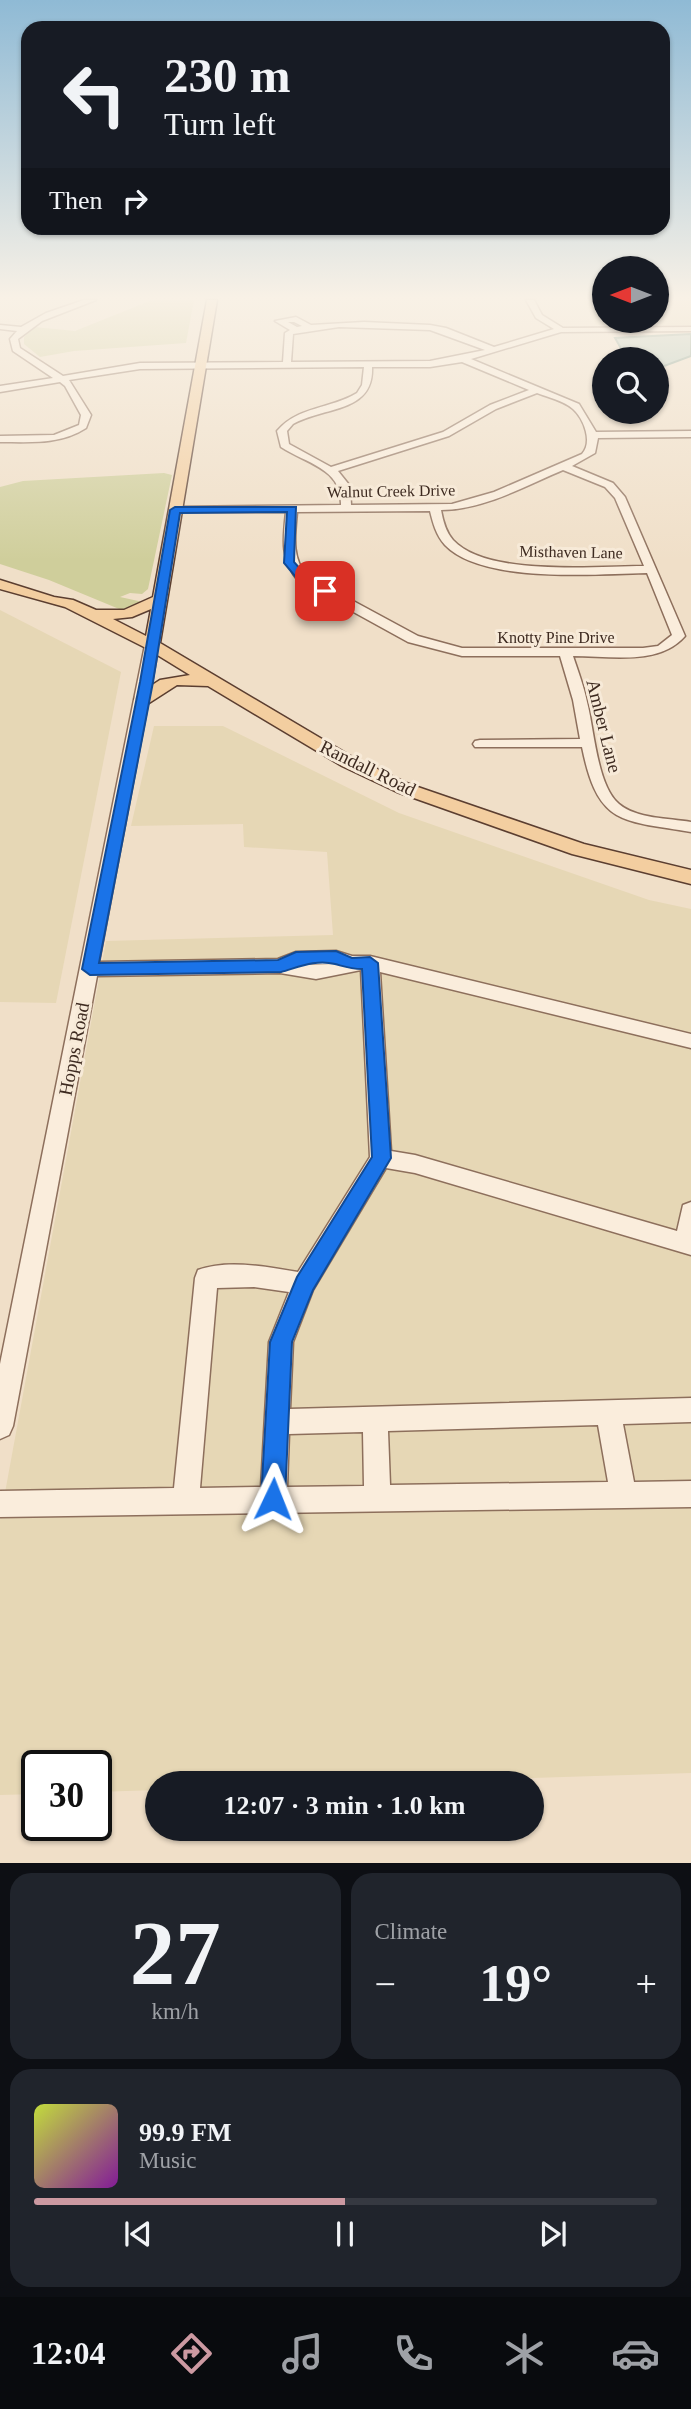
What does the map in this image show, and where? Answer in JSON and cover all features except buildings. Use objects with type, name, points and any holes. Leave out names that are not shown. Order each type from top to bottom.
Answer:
[{"type":"main road","name":"Hopps Road","points":[[152,645],[196,387]]},
{"type":"main road","name":"Randall Road","points":[[0,570],[46,584],[60,591],[68,603]]},
{"type":"main road","name":"Randall Road","points":[[0,583],[52,601],[68,603],[152,645],[348,762],[403,788],[579,849],[691,877]]},
{"type":"main road","points":[[93,615],[127,614],[160,599]]},
{"type":"main road","points":[[143,699],[166,681],[179,677],[212,681]]},
{"type":"street","points":[[0,439],[55,437],[71,433],[83,426],[86,415],[71,387]]},
{"type":"street","points":[[346,508],[342,480],[331,470],[284,445],[282,431],[293,419],[360,396],[366,387]]},
{"type":"street","points":[[529,387],[576,406],[593,435],[691,433]]},
{"type":"street","points":[[331,470],[446,434],[493,407],[536,390]]},
{"type":"street","name":"Walnut Creek Drive","points":[[175,510],[435,509],[469,504],[563,466],[591,451],[593,435]]},
{"type":"street","name":"Knotty Pine Drive","points":[[292,509],[289,563],[295,572],[303,579],[413,639],[462,652],[654,651],[674,642],[679,636],[678,630],[615,491],[591,475],[563,466]]},
{"type":"street","name":"Misthaven Lane","points":[[435,509],[440,528],[452,546],[486,562],[533,569],[651,569]]},
{"type":"street","name":"Hopps Road","points":[[0,1426],[152,645]]},
{"type":"street","name":"Amber Lane","points":[[566,653],[598,783],[610,805],[637,817],[691,827]]},
{"type":"street","points":[[480,744],[588,743]]},
{"type":"street","points":[[273,1499],[281,1342],[304,1284],[381,1158],[360,963]]},
{"type":"street","points":[[90,969],[281,966],[296,972],[336,972],[360,963],[461,983],[691,1041]]},
{"type":"street","points":[[381,1158],[415,1164],[689,1244],[691,1212]]},
{"type":"street","points":[[186,1500],[206,1278],[254,1276],[304,1284]]},
{"type":"street","points":[[277,1422],[691,1410]]},
{"type":"street","points":[[608,1412],[624,1494]]},
{"type":"street","points":[[375,1419],[377,1497]]},
{"type":"street","points":[[0,1504],[691,1494]]},
{"type":"shaded area","points":[[164,473],[172,475],[148,589],[142,594],[130,593],[120,597],[143,602],[124,611],[49,580],[0,564],[0,487],[23,481]]},
{"type":"shaded area","points":[[0,610],[121,672],[56,1003],[0,1002]]},
{"type":"shaded area","points":[[154,726],[223,726],[399,813],[649,900],[691,909],[691,1773],[544,1778],[544,1771],[145,1771],[145,1790],[112,1791],[112,1750],[21,1750],[21,1794],[0,1795],[0,1520],[106,941],[333,935],[327,852],[244,847],[243,824],[131,826]]},
{"type":"route","points":[[273,1499],[281,1342],[304,1284],[381,1158],[370,963],[350,964],[336,957],[296,958],[281,966],[90,969],[146,682],[175,510],[292,509],[289,563],[303,579],[325,591]]}]
